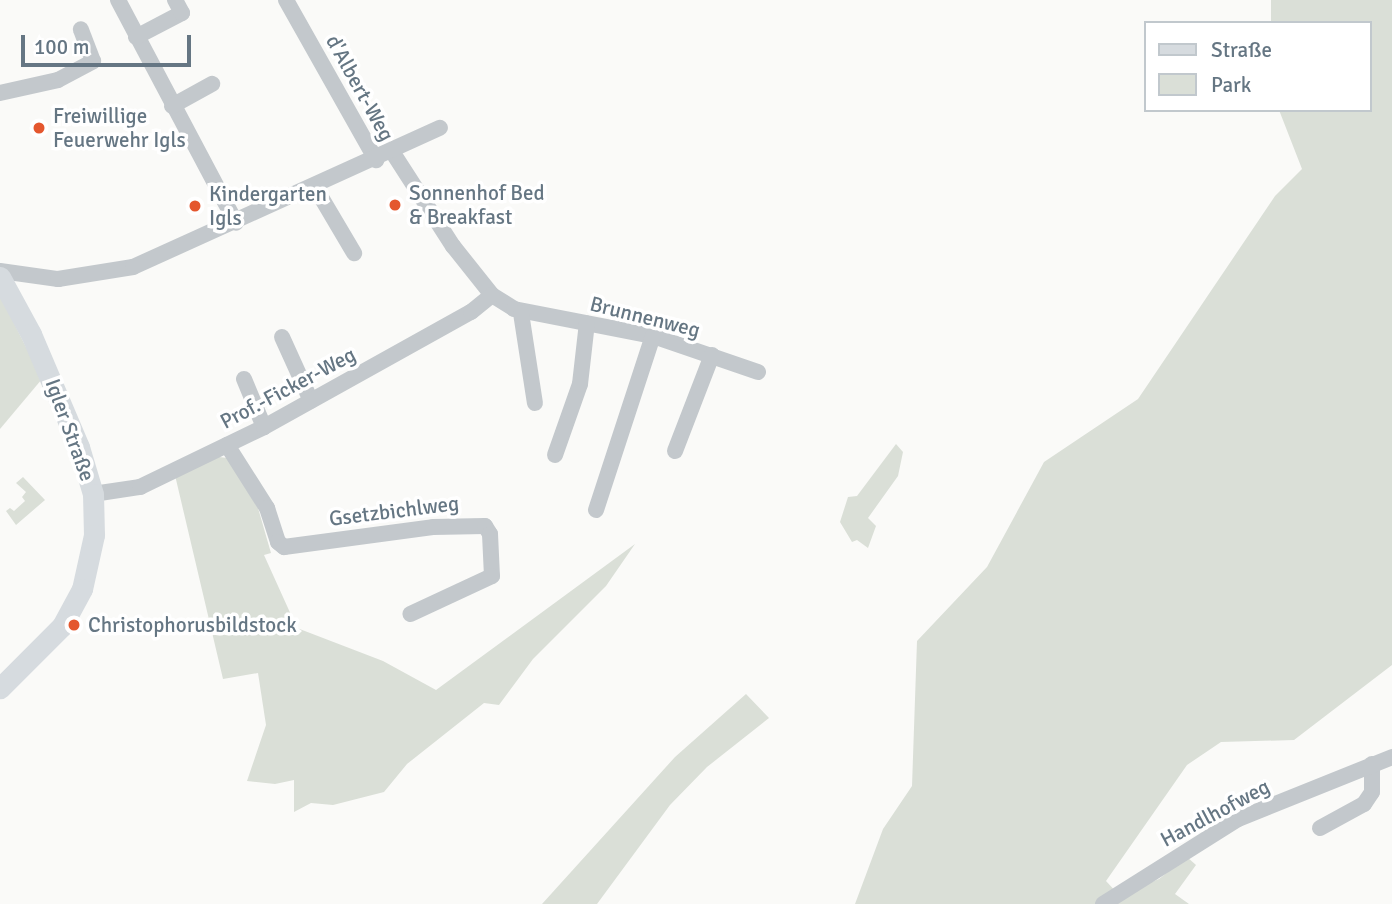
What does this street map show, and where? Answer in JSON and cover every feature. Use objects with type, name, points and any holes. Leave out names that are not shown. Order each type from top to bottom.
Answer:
[{"type":"main road","name":"Igler Straße","points":[[0,277],[45,364],[93,494],[93,550],[77,600],[55,637],[0,688]]},
{"type":"street","points":[[118,0],[236,223]]},
{"type":"street","points":[[136,37],[182,13],[176,0]]},
{"type":"street","name":"d'Albert-Weg","points":[[286,0],[376,160]]},
{"type":"street","points":[[0,93],[58,80],[93,61],[81,29]]},
{"type":"street","points":[[172,106],[212,84]]},
{"type":"street","points":[[0,271],[44,279],[122,270],[393,153],[440,128]]},
{"type":"street","name":"Brunnenweg","points":[[393,153],[453,246],[492,295],[521,313],[653,336],[758,372]]},
{"type":"street","points":[[315,187],[354,253]]},
{"type":"street","name":"Prof.-Ficker-Weg","points":[[93,494],[139,487],[228,445],[471,312],[492,295]]},
{"type":"street","points":[[521,313],[535,403]]},
{"type":"street","points":[[555,455],[580,384],[587,323]]},
{"type":"street","points":[[596,510],[653,336]]},
{"type":"street","points":[[282,337],[311,401]]},
{"type":"street","points":[[675,451],[712,355]]},
{"type":"street","points":[[244,379],[264,427]]},
{"type":"street","name":"Gsetzbichlweg","points":[[228,445],[267,508],[278,542],[284,547],[433,527],[485,526],[490,534],[492,576],[410,614]]},
{"type":"street","name":"Handlhofweg","points":[[1103,904],[1238,818],[1392,757]]},
{"type":"street","points":[[1320,828],[1364,804],[1372,792],[1372,764]]},
{"type":"green space","points":[[1271,0],[1392,0],[1392,665],[1294,740],[1221,742],[1187,765],[1106,881],[1119,895],[1159,879],[1187,857],[1196,865],[1175,894],[1189,904],[855,904],[883,829],[912,786],[917,641],[987,567],[1044,462],[1138,399],[1275,196],[1302,169],[1280,112],[1371,112],[1371,21],[1271,21]]},
{"type":"green space","points":[[0,295],[42,379],[0,429]]},
{"type":"green space","points":[[896,444],[903,452],[898,476],[868,518],[876,526],[868,548],[857,540],[852,542],[840,522],[848,497],[857,496]]},
{"type":"green space","points":[[212,456],[227,458],[258,508],[271,553],[264,555],[297,628],[383,661],[436,690],[635,544],[606,586],[533,659],[499,705],[484,703],[407,764],[384,792],[333,805],[311,803],[294,812],[294,780],[275,784],[247,781],[266,725],[258,673],[223,679],[174,471]]},
{"type":"green space","points":[[23,477],[45,500],[16,525],[6,511],[10,508],[14,511],[25,501],[22,497],[26,492],[16,483]]},
{"type":"green space","points":[[746,694],[769,718],[707,767],[670,805],[597,904],[542,904],[675,757]]},
{"type":"place","name":"Freiwillige Feuerwehr Igls","points":[[39,128]]},
{"type":"place","name":"Sonnenhof Bed & Breakfast","points":[[395,205]]},
{"type":"place","name":"Kindergarten Igls","points":[[195,206]]},
{"type":"place","name":"Christophorusbildstock","points":[[74,625]]}]
